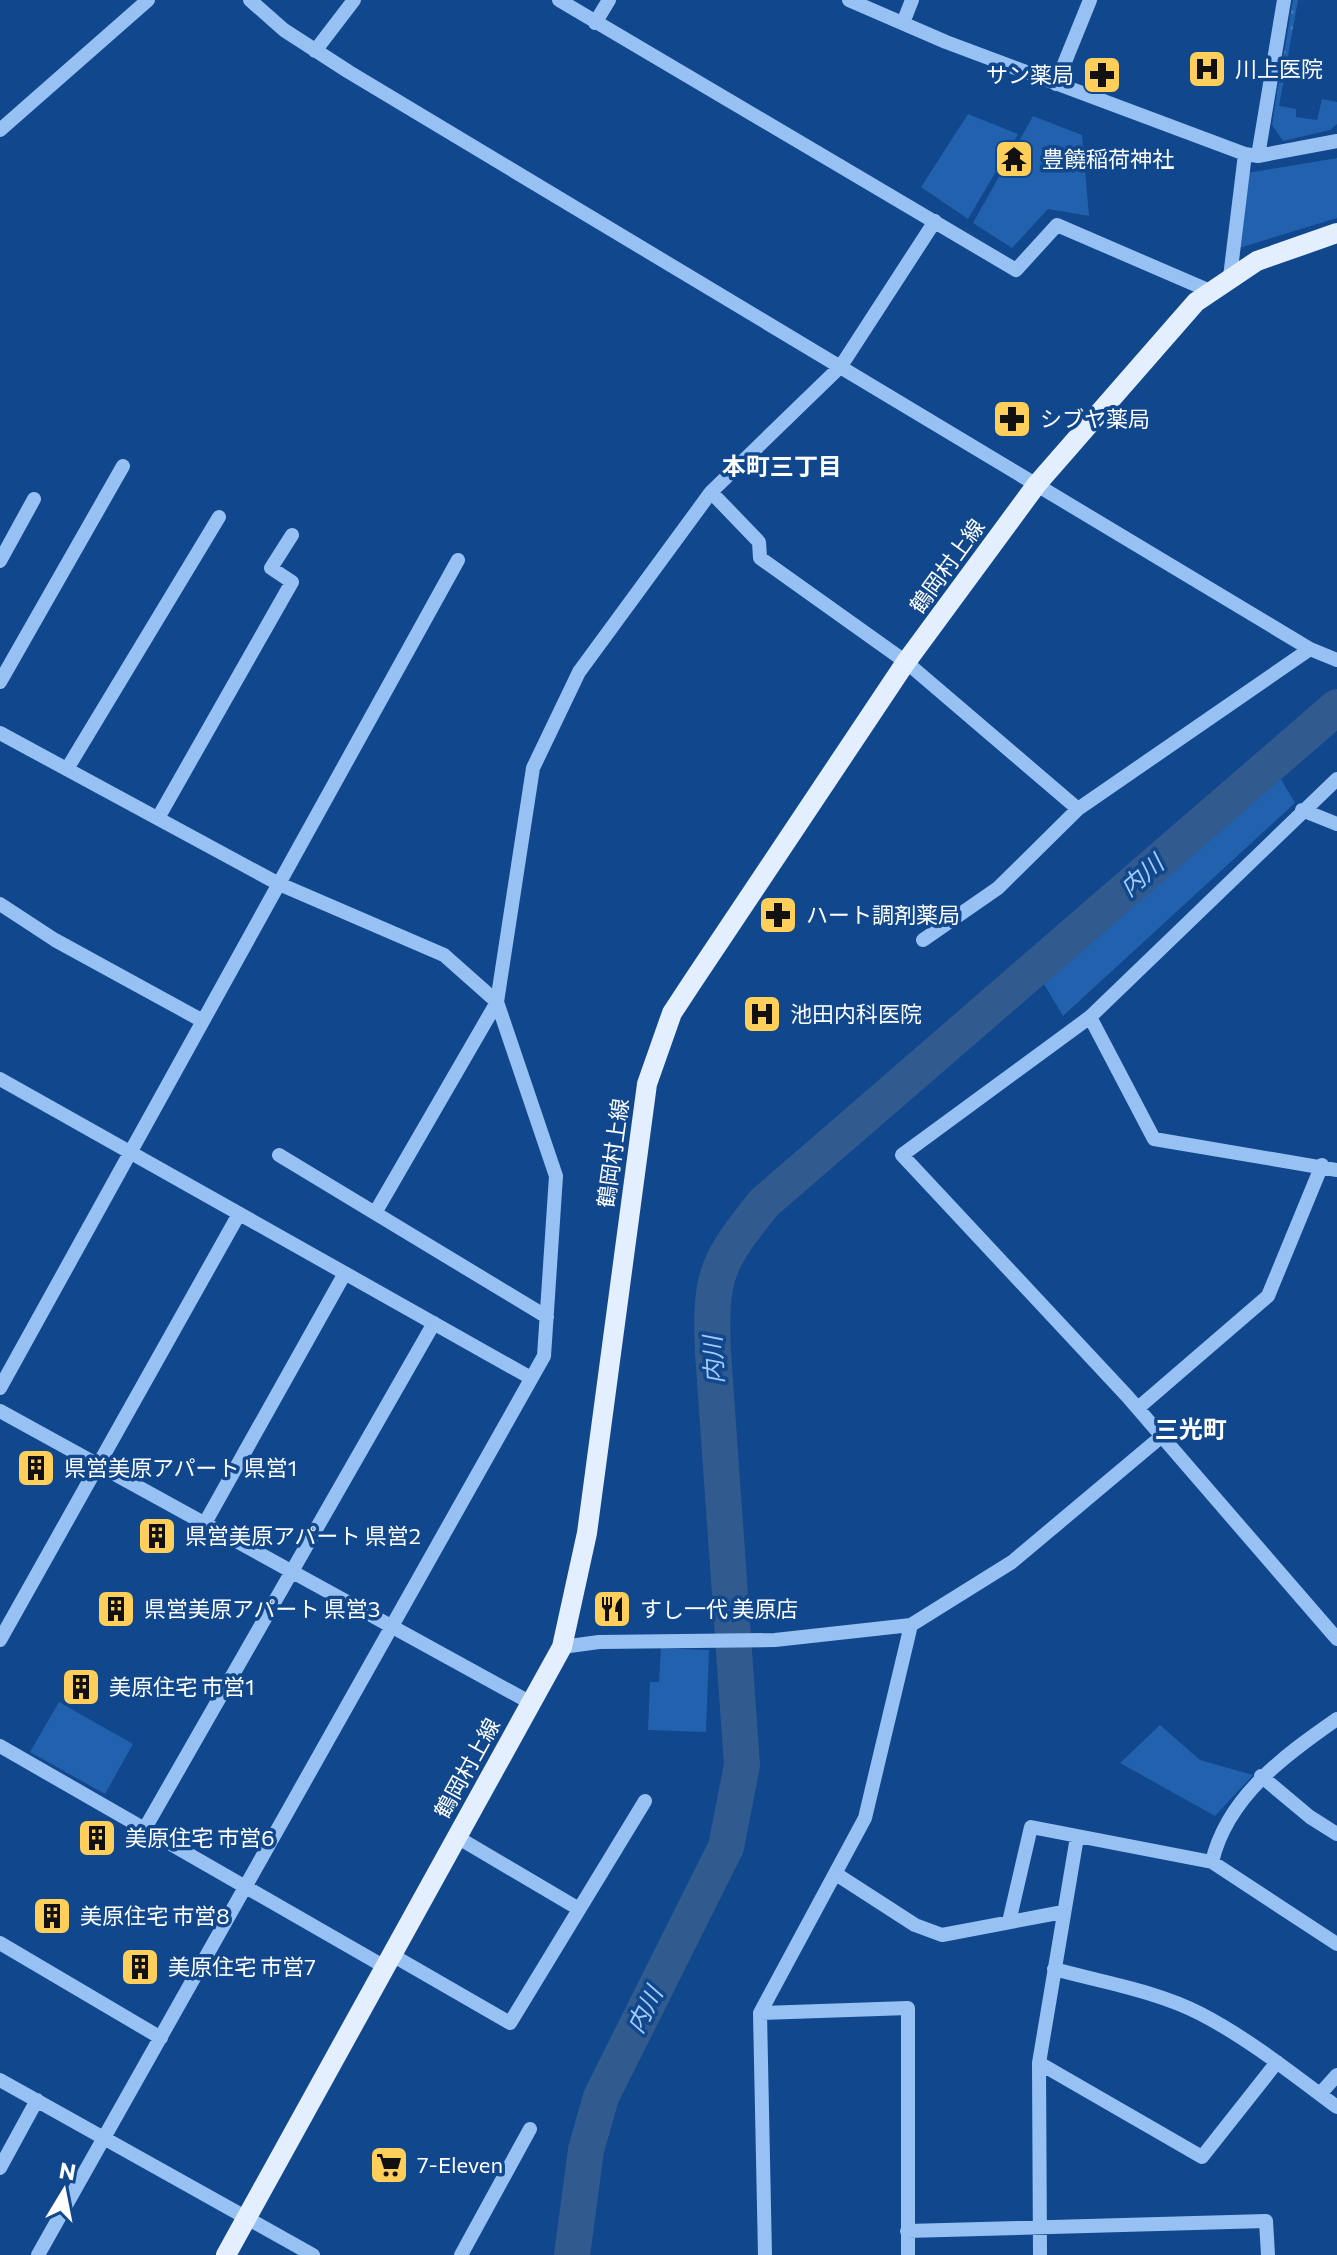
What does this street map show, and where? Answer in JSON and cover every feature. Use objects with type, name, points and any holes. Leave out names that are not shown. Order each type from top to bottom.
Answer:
[{"type":"main road","name":"鶴岡村上線","points":[[226,2255],[562,1647],[587,1533],[647,1084],[672,1013],[906,662],[1037,484],[1210,291],[1280,251],[1337,233]]},
{"type":"street","points":[[0,130],[148,0]]},
{"type":"street","points":[[250,0],[315,51],[1310,649],[1337,660]]},
{"type":"street","points":[[315,51],[354,0]]},
{"type":"street","points":[[559,0],[1016,270],[1057,225],[1210,291]]},
{"type":"street","points":[[595,23],[609,0]]},
{"type":"street","points":[[849,0],[1056,84],[1252,155],[1337,141]]},
{"type":"street","points":[[903,23],[912,0]]},
{"type":"street","points":[[1056,84],[1090,0]]},
{"type":"street","points":[[1230,277],[1284,0]]},
{"type":"street","points":[[375,1213],[497,1002],[533,768],[579,672],[711,492],[841,366],[935,221]]},
{"type":"street","points":[[0,682],[123,466]]},
{"type":"street","points":[[711,492],[759,542],[760,558],[906,662],[1078,809]]},
{"type":"street","points":[[0,561],[34,499]]},
{"type":"street","points":[[67,769],[219,517]]},
{"type":"street","points":[[158,818],[292,582],[271,568],[292,535]]},
{"type":"street","points":[[0,1388],[458,560]]},
{"type":"street","points":[[923,940],[998,888],[1078,809],[1310,649]]},
{"type":"street","points":[[0,733],[277,883],[444,955],[497,1002],[556,1176],[544,1356],[248,1887],[38,2255]]},
{"type":"street","points":[[1337,779],[1090,1017],[902,1155],[1138,1408],[1337,1639]]},
{"type":"street","points":[[1302,810],[1337,824]]},
{"type":"street","points":[[0,904],[55,940],[201,1020]]},
{"type":"street","points":[[1090,1017],[1154,1139],[1322,1165],[1337,1170]]},
{"type":"street","points":[[0,1079],[531,1378]]},
{"type":"street","points":[[279,1155],[547,1317]]},
{"type":"street","points":[[1138,1408],[1268,1296],[1322,1165]]},
{"type":"street","points":[[0,1640],[239,1214]]},
{"type":"street","points":[[205,1523],[345,1273]]},
{"type":"street","points":[[144,1830],[434,1323]]},
{"type":"street","points":[[0,1411],[531,1703]]},
{"type":"street","points":[[562,1647],[711,1639],[775,1640],[911,1625],[1012,1562],[1162,1436]]},
{"type":"street","points":[[765,2255],[760,2013],[865,1818],[911,1625]]},
{"type":"street","points":[[1212,1862],[1218,1836],[1261,1776],[1337,1719]]},
{"type":"street","points":[[0,1746],[248,1887],[510,2023],[645,1801]]},
{"type":"street","points":[[1261,1776],[1310,1817],[1337,1834]]},
{"type":"street","points":[[1009,1922],[1031,1827],[1212,1862],[1337,1944]]},
{"type":"street","points":[[457,1837],[579,1909]]},
{"type":"street","points":[[1040,2255],[1039,2063],[1077,1837]]},
{"type":"street","points":[[836,1874],[915,1925],[942,1935],[1063,1912]]},
{"type":"street","points":[[0,1943],[161,2038]]},
{"type":"street","points":[[1054,1969],[1200,2013],[1277,2062],[1337,2107]]},
{"type":"street","points":[[760,2013],[908,2008],[908,2255]]},
{"type":"street","points":[[1039,2063],[1202,2157],[1277,2062]]},
{"type":"street","points":[[1320,2094],[1337,2075]]},
{"type":"street","points":[[0,2080],[313,2255]]},
{"type":"street","points":[[0,2168],[37,2100]]},
{"type":"street","points":[[461,2255],[530,2129]]},
{"type":"street","points":[[907,2231],[1266,2221],[1268,2255]]},
{"type":"shaded area","points":[[1293,0],[1298,0],[1279,106],[1275,105]]},
{"type":"shaded area","points":[[1322,99],[1337,102],[1337,124],[1330,130],[1283,141],[1272,125],[1275,105],[1296,109],[1296,117],[1317,120]]},
{"type":"shaded area","points":[[968,114],[1018,134],[968,219],[921,187]]},
{"type":"shaded area","points":[[1033,116],[1082,135],[1089,216],[1048,209],[1012,248],[973,223]]},
{"type":"shaded area","points":[[1337,158],[1337,218],[1239,248],[1247,173]]},
{"type":"shaded area","points":[[1275,769],[1295,803],[1063,1016],[1041,979]]},
{"type":"shaded area","points":[[661,1648],[709,1650],[706,1732],[648,1730],[650,1682],[659,1682]]},
{"type":"shaded area","points":[[59,1702],[133,1744],[105,1794],[30,1752]]},
{"type":"shaded area","points":[[1160,1725],[1200,1760],[1253,1775],[1215,1816],[1120,1763]]},
{"type":"waterway","name":"内川","points":[[572,2255],[586,2150],[601,2097],[726,1847],[742,1765],[713,1353],[715,1288],[726,1257],[764,1203],[1337,707]]},
{"type":"place","name":"川上医院","points":[[1207,69]]},
{"type":"place","name":"サン薬局","points":[[1102,75]]},
{"type":"place","name":"豊饒稲荷神社","points":[[1014,159]]},
{"type":"place","name":"シブヤ薬局","points":[[1012,419]]},
{"type":"place","name":"ハート調剤薬局","points":[[778,915]]},
{"type":"place","name":"池田内科医院","points":[[762,1014]]},
{"type":"place","name":"県営美原アパート 県営1","points":[[36,1468]]},
{"type":"place","name":"県営美原アパート 県営2","points":[[157,1536]]},
{"type":"place","name":"県営美原アパート 県営3","points":[[116,1609]]},
{"type":"place","name":"すし一代 美原店","points":[[612,1609]]},
{"type":"place","name":"美原住宅 市営1","points":[[81,1687]]},
{"type":"place","name":"美原住宅 市営6","points":[[97,1838]]},
{"type":"place","name":"美原住宅 市営8","points":[[52,1916]]},
{"type":"place","name":"美原住宅 市営7","points":[[140,1967]]},
{"type":"place","name":"7-Eleven","points":[[389,2165]]},
{"type":"district","name":"本町三丁目","points":[[782,467]]},
{"type":"district","name":"三光町","points":[[1191,1430]]}]
